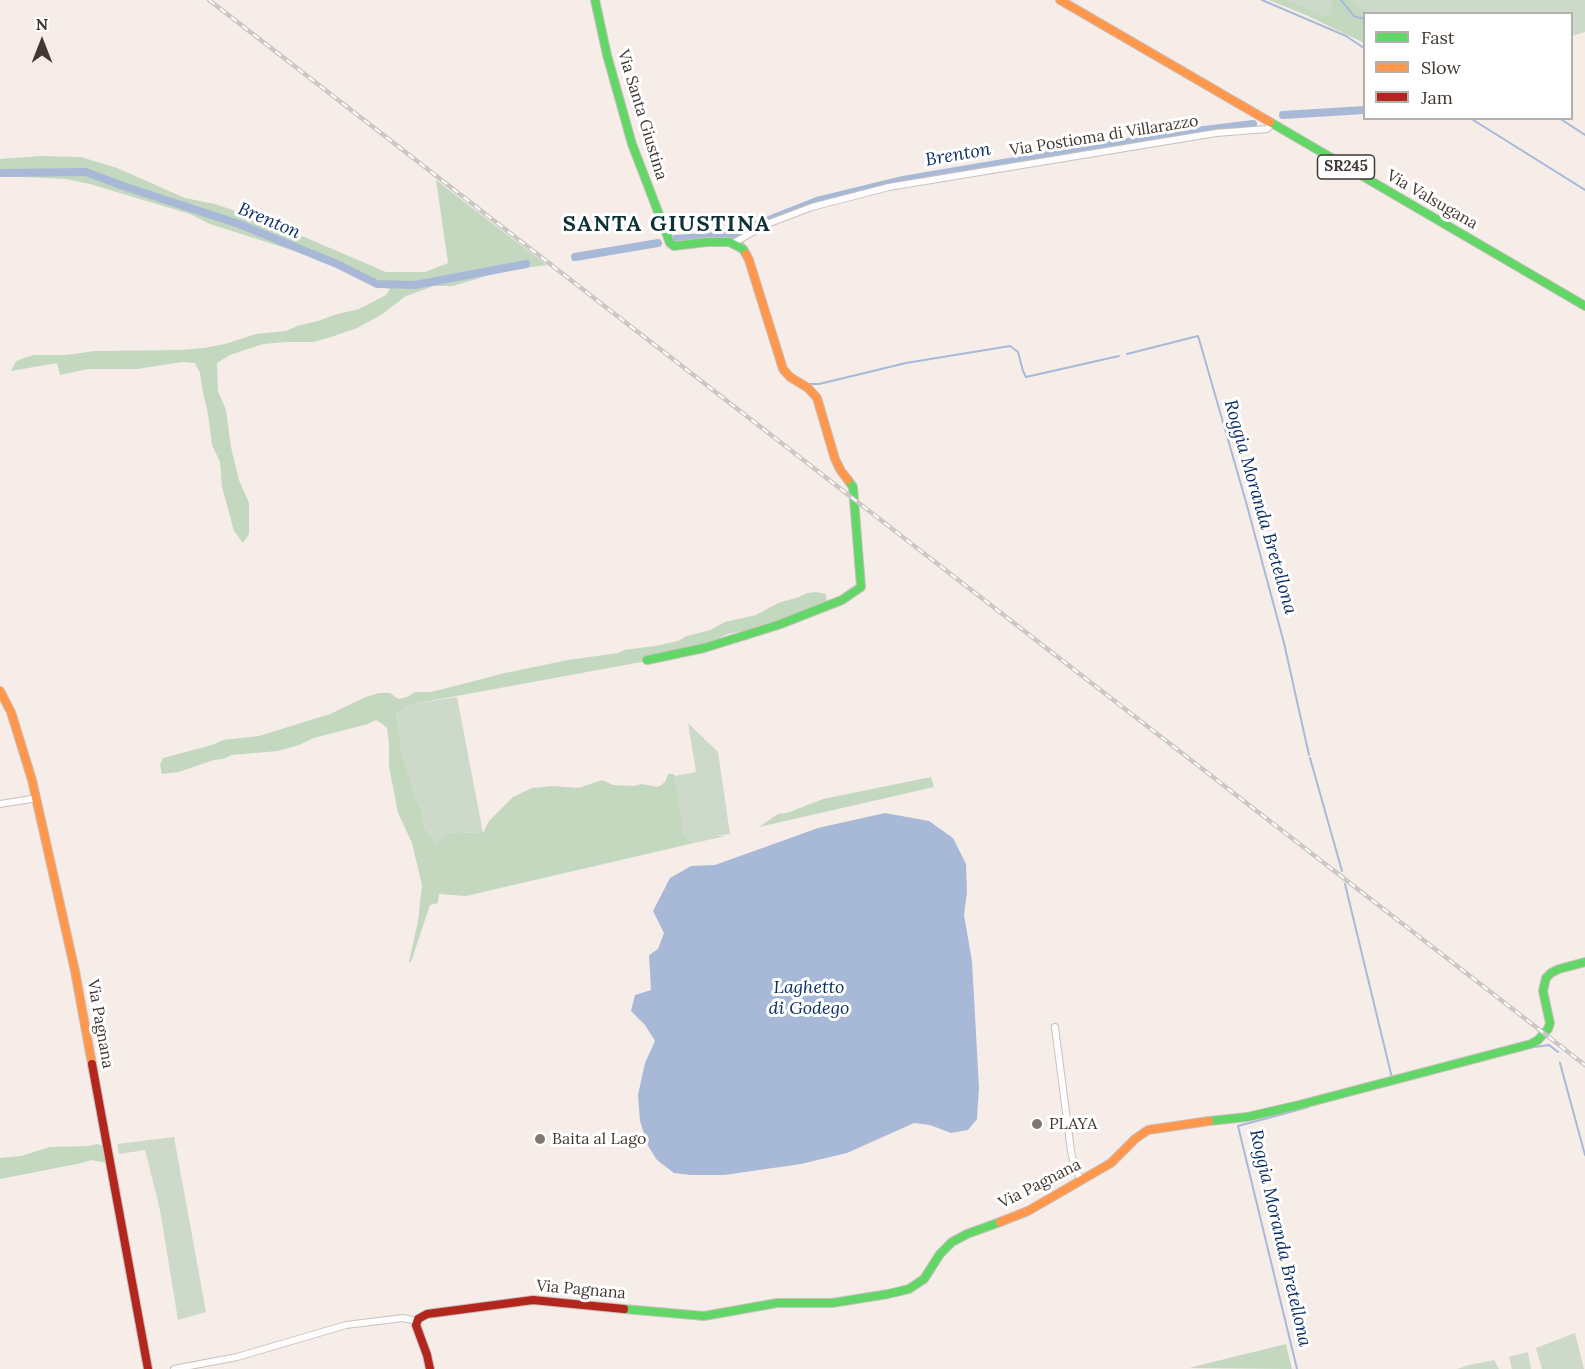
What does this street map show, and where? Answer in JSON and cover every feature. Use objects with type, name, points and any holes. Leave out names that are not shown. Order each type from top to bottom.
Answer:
[{"type":"street","name":"Via Santa Giustina","points":[[595,0],[607,56],[632,144],[668,237]]},
{"type":"street","name":"Via Valsugana","points":[[1060,0],[1585,306]]},
{"type":"street","name":"Via Postioma di Villarazzo","points":[[668,237],[674,246],[738,240],[772,222],[812,207],[889,187],[1216,133],[1267,129],[1272,124]]},
{"type":"street","points":[[647,660],[704,648],[778,625],[842,600],[861,587],[853,487],[841,471],[836,459],[817,398],[783,369],[749,260],[738,240]]},
{"type":"street","name":"Via Pagnana","points":[[0,691],[11,712],[37,798],[75,971],[148,1369]]},
{"type":"street","points":[[0,804],[37,798]]},
{"type":"street","name":"Via Pagnana","points":[[174,1369],[237,1357],[346,1325],[398,1318],[417,1321],[427,1314],[526,1300],[698,1316],[777,1303],[823,1304],[909,1289],[919,1284],[927,1276],[940,1254],[952,1242],[1021,1214],[1081,1181],[1111,1163],[1135,1139],[1148,1130],[1247,1117],[1531,1044],[1548,1029],[1550,1023],[1544,991],[1546,978],[1558,969],[1585,962]]},
{"type":"street","points":[[1055,1027],[1071,1151],[1081,1181]]},
{"type":"street","points":[[417,1321],[416,1329],[427,1354],[429,1369]]},
{"type":"green space","points":[[1269,0],[1287,0],[1326,16],[1332,13],[1330,0],[1349,0],[1367,12],[1363,12],[1363,43]]},
{"type":"green space","points":[[1287,0],[1585,0],[1585,32],[1573,36],[1573,12],[1363,14],[1332,3],[1332,13],[1326,16]]},
{"type":"green space","points":[[41,156],[81,157],[117,168],[185,198],[215,204],[274,224],[386,272],[425,272],[448,263],[436,180],[547,265],[503,271],[453,286],[434,286],[406,296],[381,315],[357,328],[314,342],[263,344],[230,355],[217,363],[218,391],[226,410],[231,447],[239,480],[249,503],[249,534],[243,543],[234,531],[222,487],[220,462],[212,445],[200,373],[195,363],[182,362],[137,369],[88,369],[60,375],[57,363],[11,371],[16,361],[33,355],[67,355],[94,351],[179,350],[225,344],[256,334],[286,331],[359,309],[386,295],[390,289],[313,257],[210,224],[190,214],[90,184],[66,179],[0,176],[0,159]]},
{"type":"green space","points":[[807,593],[826,594],[827,606],[768,626],[728,634],[721,637],[711,647],[646,655],[647,661],[413,704],[396,713],[402,752],[416,800],[422,812],[425,828],[437,844],[447,833],[483,833],[489,821],[513,797],[532,788],[553,786],[579,788],[602,780],[613,785],[642,784],[658,787],[665,782],[668,774],[674,774],[682,831],[688,841],[699,842],[466,896],[439,894],[438,903],[430,905],[411,962],[409,962],[418,921],[422,885],[412,843],[398,813],[389,766],[387,728],[381,723],[376,720],[278,751],[232,755],[179,772],[162,774],[160,765],[163,758],[223,740],[259,736],[330,714],[379,693],[390,693],[398,699],[415,692],[430,692],[505,673],[678,641],[725,622],[756,615],[778,603]]},
{"type":"green space","points":[[457,697],[483,833],[447,833],[437,844],[425,828],[422,812],[416,800],[402,752],[396,713],[413,704]]},
{"type":"green space","points":[[688,723],[718,752],[730,834],[714,836],[700,842],[688,841],[682,831],[674,776],[696,772]]},
{"type":"green space","points":[[931,777],[934,787],[759,827],[778,814],[787,813],[823,799]]},
{"type":"green space","points":[[714,836],[725,836],[702,841]]},
{"type":"green space","points":[[174,1137],[206,1312],[178,1320],[160,1210],[145,1150],[119,1154],[117,1144]]},
{"type":"green space","points":[[97,1144],[104,1146],[107,1163],[91,1160],[0,1179],[0,1158],[21,1156],[50,1147]]},
{"type":"green space","points":[[1575,1333],[1584,1369],[1542,1369],[1536,1348]]},
{"type":"green space","points":[[1286,1344],[1292,1369],[1189,1368],[1233,1357]]},
{"type":"green space","points":[[1528,1352],[1531,1369],[1512,1369],[1509,1357]]},
{"type":"green space","points":[[1494,1360],[1499,1369],[1457,1369],[1469,1365]]},
{"type":"water","name":"Laghetto di Godego","points":[[885,813],[929,821],[953,838],[966,864],[967,893],[964,915],[972,961],[979,1088],[977,1119],[968,1130],[951,1133],[930,1125],[914,1123],[847,1153],[801,1164],[724,1175],[674,1173],[657,1160],[648,1146],[640,1121],[638,1095],[645,1063],[655,1041],[645,1025],[631,1011],[635,995],[651,990],[649,955],[658,949],[664,933],[653,911],[670,878],[691,866],[715,865],[818,828]]},
{"type":"waterway","points":[[1262,0],[1346,36],[1363,47]]},
{"type":"waterway","points":[[1341,0],[1354,16],[1363,19]]},
{"type":"waterway","name":"Brenton","points":[[1283,115],[1363,110]]},
{"type":"waterway","points":[[1473,120],[1585,190]]},
{"type":"waterway","points":[[1562,120],[1585,135]]},
{"type":"waterway","name":"Brenton","points":[[675,239],[731,235],[817,201],[903,180],[1180,133],[1253,124]]},
{"type":"waterway","name":"Brenton","points":[[0,173],[86,172],[239,224],[337,264],[377,284],[415,285],[526,264]]},
{"type":"waterway","name":"Roggia Moranda Bretellona","points":[[731,235],[738,237],[745,246]]},
{"type":"waterway","name":"Brenton","points":[[575,257],[658,243]]},
{"type":"waterway","name":"Roggia Moranda Bretellona","points":[[1127,354],[1198,336],[1284,643],[1309,755]]},
{"type":"waterway","name":"Roggia Moranda Bretellona","points":[[808,384],[819,384],[906,363],[1010,346],[1018,352],[1026,377],[1119,356]]},
{"type":"waterway","name":"Roggia Moranda Bretellona","points":[[1310,758],[1342,871]]},
{"type":"waterway","name":"Roggia Moranda Bretellona","points":[[1345,884],[1392,1078]]},
{"type":"waterway","name":"Roggia Moranda Bretellona","points":[[1535,1047],[1549,1045],[1558,1052]]},
{"type":"waterway","name":"Roggia Moranda Bretellona","points":[[1560,1063],[1585,1155]]},
{"type":"waterway","name":"Roggia Moranda Bretellona","points":[[1297,1369],[1238,1126],[1309,1107]]},
{"type":"railway","points":[[209,0],[1585,1065]]},
{"type":"traffic: fast","points":[[595,0],[607,55],[632,144],[670,243],[674,246],[729,242],[743,249],[746,254]]},
{"type":"traffic: fast","points":[[1270,122],[1585,306]]},
{"type":"traffic: fast","points":[[647,660],[704,648],[778,625],[842,600],[861,587],[853,487],[848,480]]},
{"type":"traffic: fast","points":[[1209,1121],[1247,1117],[1299,1105],[1531,1044],[1548,1029],[1550,1023],[1543,991],[1546,978],[1559,969],[1585,962]]},
{"type":"traffic: fast","points":[[624,1309],[704,1316],[777,1303],[832,1303],[888,1294],[909,1289],[924,1279],[940,1254],[952,1242],[1000,1222]]},
{"type":"traffic: slow","points":[[1060,0],[1270,122]]},
{"type":"traffic: slow","points":[[746,254],[783,369],[817,398],[835,459],[848,480]]},
{"type":"traffic: slow","points":[[0,691],[11,712],[32,780],[75,971],[92,1064]]},
{"type":"traffic: slow","points":[[1000,1222],[1028,1211],[1111,1163],[1135,1139],[1148,1130],[1209,1121]]},
{"type":"traffic: jam","points":[[92,1064],[148,1369]]},
{"type":"traffic: jam","points":[[430,1369],[416,1325],[418,1319],[427,1314],[533,1300],[624,1309]]},
{"type":"place","name":"PLAYA","points":[[1037,1124]]},
{"type":"place","name":"Baita al Lago","points":[[540,1139]]},
{"type":"district","name":"SANTA GIUSTINA","points":[[667,225]]}]
